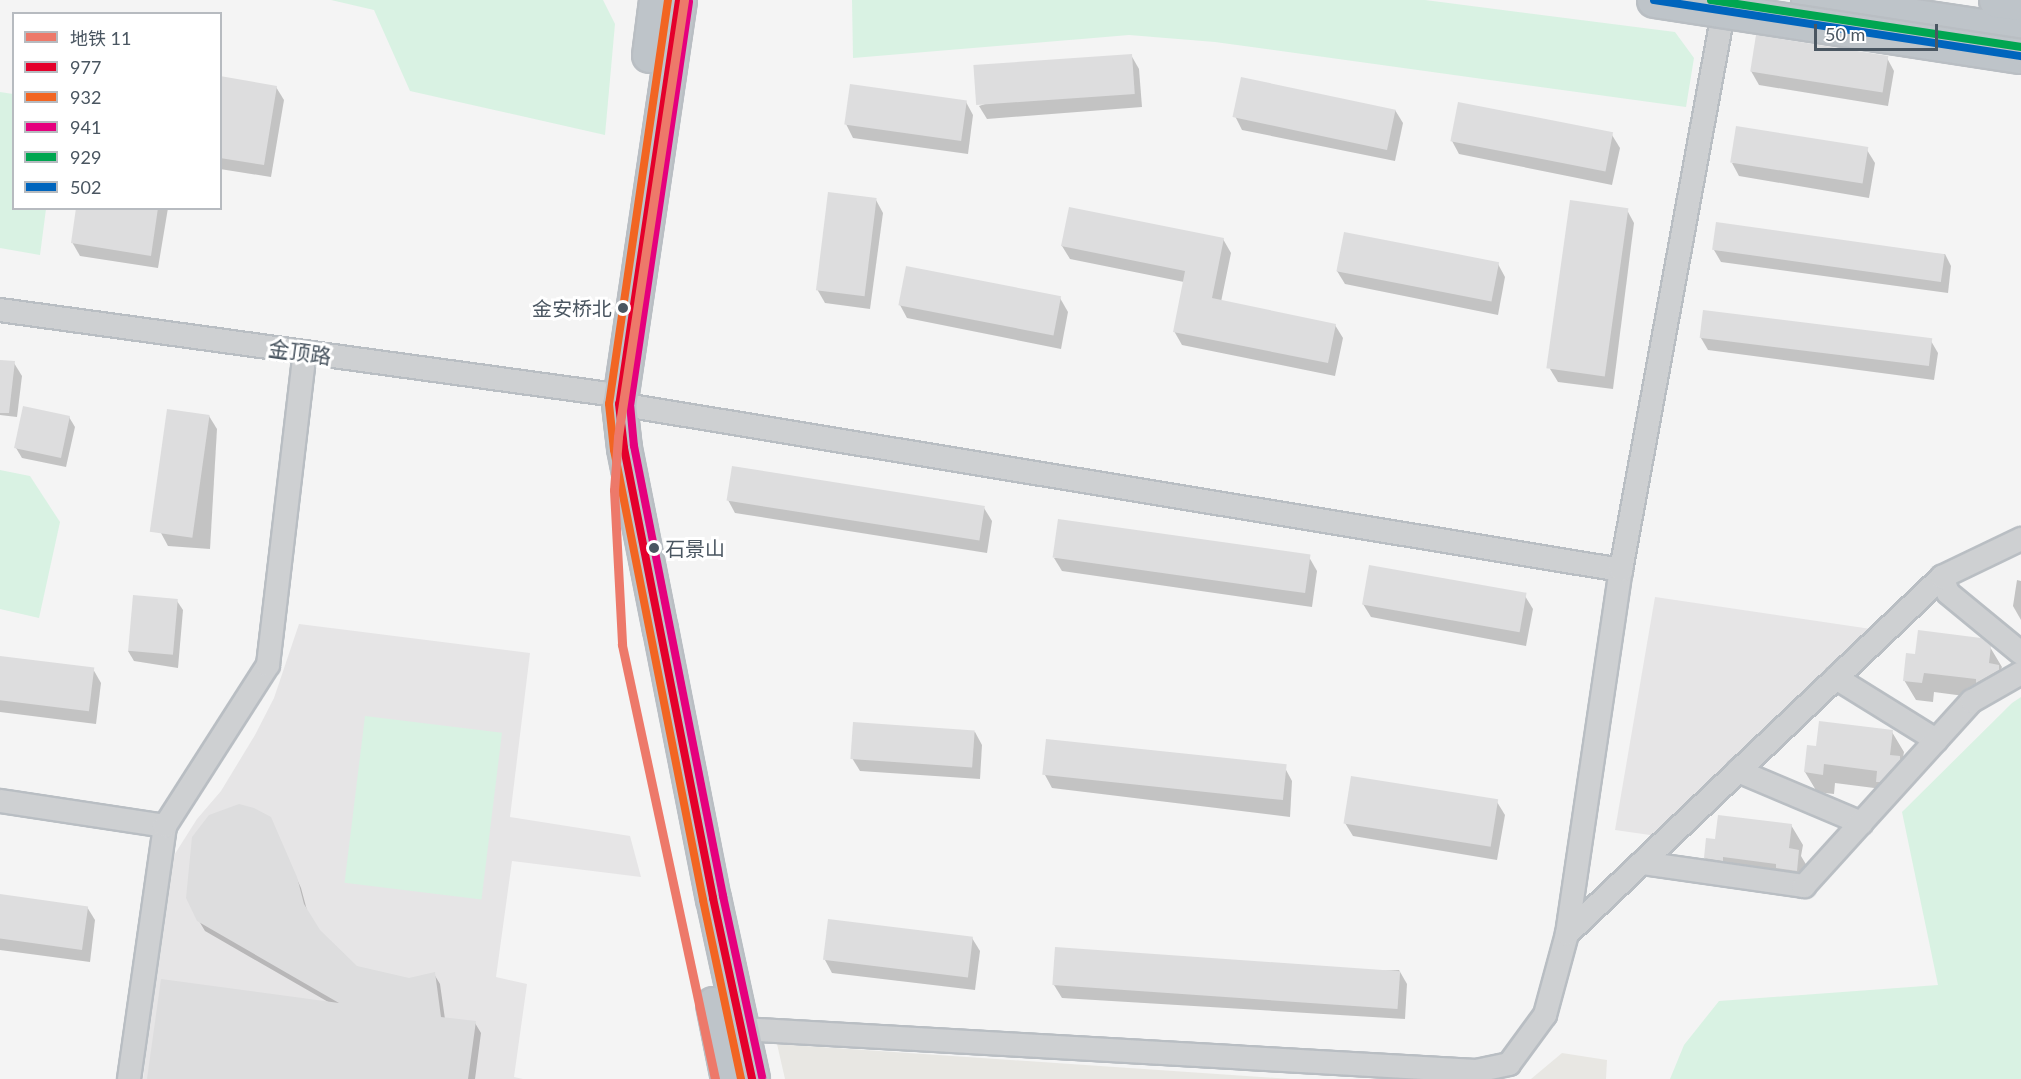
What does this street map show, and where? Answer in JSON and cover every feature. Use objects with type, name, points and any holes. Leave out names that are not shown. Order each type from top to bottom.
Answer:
[{"type":"highway","points":[[656,0],[610,399],[624,448],[753,1079]]},
{"type":"highway","points":[[680,0],[610,399],[602,431],[635,616],[728,1079]]},
{"type":"highway","points":[[1654,0],[2021,56]]},
{"type":"highway","points":[[1808,0],[2021,32]]},
{"type":"highway","points":[[1996,0],[2021,3]]},
{"type":"street","points":[[741,1029],[1476,1071],[1509,1064],[1545,1015],[1567,934],[1622,570],[1718,1],[2021,47]]},
{"type":"street","name":"金顶路","points":[[0,310],[305,352],[610,399],[1622,570]]},
{"type":"street","points":[[129,1079],[165,826],[268,665],[305,352]]},
{"type":"street","points":[[1567,934],[1941,577],[2021,538]]},
{"type":"street","points":[[1941,577],[1948,593],[2021,653]]},
{"type":"street","points":[[1642,863],[1804,886],[1972,701],[2021,673]]},
{"type":"street","points":[[1836,678],[1936,740]]},
{"type":"street","points":[[1738,771],[1861,823]]},
{"type":"street","points":[[0,801],[165,826]]},
{"type":"shaded area","points":[[1655,597],[1871,629],[1657,836],[1615,830]]},
{"type":"shaded area","points":[[299,624],[530,653],[510,817],[630,836],[641,877],[512,861],[496,977],[527,984],[514,1077],[523,1079],[143,1079],[164,894],[171,860],[197,819],[221,791],[255,735],[274,698]]},
{"type":"shaded area","points":[[777,1044],[1291,1079],[785,1079]]},
{"type":"shaded area","points":[[1562,1053],[1607,1060],[1606,1079],[1531,1079]]},
{"type":"green space","points":[[331,0],[603,0],[615,24],[605,135],[410,91],[374,10]]},
{"type":"green space","points":[[852,0],[1425,0],[1675,32],[1694,58],[1686,107],[1215,42],[1129,35],[853,58]]},
{"type":"green space","points":[[0,92],[12,94],[12,210],[46,210],[40,255],[0,248]]},
{"type":"green space","points":[[0,470],[30,476],[60,522],[39,618],[0,609]]},
{"type":"green space","points":[[2021,697],[2021,1079],[1670,1079],[1684,1045],[1719,1001],[1938,985],[1902,812],[2012,703]]},
{"type":"green space","points":[[365,716],[502,733],[481,900],[345,883]]},
{"type":"building","points":[[1756,35],[1888,56],[1883,93],[1750,72]]},
{"type":"building","points":[[1132,54],[1135,94],[976,105],[973,65]]},
{"type":"building","points":[[222,76],[277,86],[264,165],[222,158]]},
{"type":"building","points":[[1241,77],[1396,110],[1387,150],[1232,117]]},
{"type":"building","points":[[850,84],[967,100],[961,141],[844,125]]},
{"type":"building","points":[[1458,102],[1613,132],[1605,171],[1450,141]]},
{"type":"building","points":[[1736,126],[1868,147],[1863,184],[1730,163]]},
{"type":"building","points":[[828,192],[877,198],[865,296],[816,290]]},
{"type":"building","points":[[1570,200],[1628,208],[1605,377],[1546,368]]},
{"type":"building","points":[[1069,207],[1224,238],[1212,298],[1336,324],[1328,363],[1173,332],[1185,271],[1061,246]]},
{"type":"building","points":[[76,210],[158,210],[151,256],[71,243]]},
{"type":"building","points":[[1716,222],[1945,254],[1941,282],[1712,250]]},
{"type":"building","points":[[1344,232],[1499,262],[1491,301],[1336,271]]},
{"type":"building","points":[[906,266],[1061,296],[1053,335],[898,305]]},
{"type":"building","points":[[1703,310],[1932,338],[1929,366],[1700,338]]},
{"type":"building","points":[[0,360],[15,361],[9,413],[0,413]]},
{"type":"building","points":[[23,406],[70,416],[61,458],[14,448]]},
{"type":"building","points":[[167,409],[210,415],[192,538],[150,532]]},
{"type":"building","points":[[732,466],[985,506],[979,541],[727,501]]},
{"type":"building","points":[[1058,519],[1311,554],[1305,593],[1053,558]]},
{"type":"building","points":[[1369,565],[1527,593],[1520,632],[1362,604]]},
{"type":"building","points":[[133,595],[178,599],[173,655],[128,651]]},
{"type":"building","points":[[1918,630],[1981,638],[1991,646],[1989,663],[1999,665],[1999,670],[1976,683],[1976,679],[1924,673],[1922,683],[1903,681],[1906,653],[1915,654]]},
{"type":"building","points":[[0,656],[94,668],[89,711],[0,700]]},
{"type":"building","points":[[1819,721],[1893,730],[1890,755],[1900,756],[1900,760],[1880,782],[1876,782],[1877,771],[1824,764],[1823,775],[1804,772],[1807,745],[1816,746]]},
{"type":"building","points":[[853,722],[975,731],[972,767],[850,759]]},
{"type":"building","points":[[1046,739],[1287,764],[1283,800],[1042,775]]},
{"type":"building","points":[[1351,776],[1498,799],[1491,847],[1343,823]]},
{"type":"building","points":[[239,804],[254,808],[271,817],[297,877],[304,904],[320,930],[357,966],[409,978],[435,972],[441,1017],[476,1021],[468,1079],[147,1079],[161,979],[339,1003],[197,921],[186,898],[192,837],[209,815]]},
{"type":"building","points":[[1718,815],[1792,824],[1789,848],[1799,850],[1797,871],[1776,868],[1776,864],[1723,857],[1723,861],[1704,858],[1706,838],[1715,839]]},
{"type":"building","points":[[0,894],[88,906],[82,950],[0,938]]},
{"type":"building","points":[[828,919],[973,937],[968,977],[823,960]]},
{"type":"building","points":[[1055,947],[1400,971],[1398,1009],[1052,985]]},
{"type":"metro line","name":"11","points":[[684,0],[618,437],[614,490],[622,645],[715,1079]]},
{"type":"transit line","name":"932","points":[[668,0],[609,404],[614,450],[703,900],[741,1079]]},
{"type":"transit line","name":"977","points":[[679,0],[619,404],[624,448],[713,898],[752,1079]]},
{"type":"transit line","name":"502","points":[[1654,0],[2021,56]]},
{"type":"transit line","name":"929","points":[[1711,0],[2021,47]]},
{"type":"transit line","name":"941","points":[[689,2],[630,404],[634,446],[723,896],[762,1077]]},
{"type":"place","name":"金安桥北","points":[[623,308]]},
{"type":"place","name":"石景山","points":[[654,548]]}]
